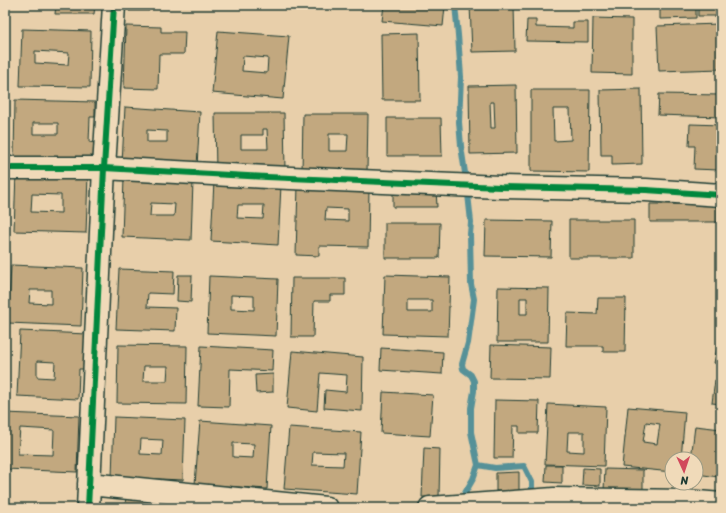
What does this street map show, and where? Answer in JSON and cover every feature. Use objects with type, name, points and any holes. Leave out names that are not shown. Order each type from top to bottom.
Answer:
[{"type":"street","points":[[88,508],[104,168],[114,5]]},
{"type":"street","points":[[5,168],[104,168],[267,177],[646,190],[721,195]]},
{"type":"street","points":[[89,484],[326,508]]},
{"type":"street","points":[[430,508],[554,499],[686,501],[721,504]]},
{"type":"building","points":[[56,5],[95,5],[94,14],[55,14]]},
{"type":"building","points":[[129,5],[149,5],[149,11],[129,11]]},
{"type":"building","points":[[384,5],[445,6],[443,26],[382,21]]},
{"type":"building","points":[[470,5],[514,5],[515,51],[472,52]]},
{"type":"building","points":[[525,5],[548,5],[548,7],[525,7]]},
{"type":"building","points":[[660,5],[696,5],[696,18],[660,19]]},
{"type":"building","points":[[698,5],[721,5],[721,16],[698,16]]},
{"type":"building","points":[[593,18],[632,19],[632,74],[592,73]]},
{"type":"building","points":[[527,20],[536,20],[536,27],[573,28],[573,22],[588,22],[588,42],[526,41]]},
{"type":"building","points":[[720,24],[721,69],[659,71],[657,26]]},
{"type":"building","points":[[126,26],[161,27],[161,32],[185,32],[184,54],[159,54],[158,89],[124,88]]},
{"type":"building","points":[[22,29],[91,31],[90,87],[20,86]],"holes":[[[35,51],[69,53],[68,65],[35,63]]]},
{"type":"building","points":[[218,31],[289,36],[283,99],[212,93]],"holes":[[[243,56],[268,58],[267,73],[242,71]]]},
{"type":"building","points":[[419,33],[420,100],[382,100],[381,34]]},
{"type":"building","points":[[516,85],[517,153],[470,154],[469,86]],"holes":[[[490,102],[494,102],[495,128],[491,128]]]},
{"type":"building","points":[[641,89],[642,164],[612,165],[612,155],[601,155],[600,90]]},
{"type":"building","points":[[531,90],[590,90],[589,172],[531,171]],"holes":[[[553,109],[570,109],[571,140],[554,141]]]},
{"type":"building","points":[[659,94],[721,95],[721,117],[658,115]]},
{"type":"building","points":[[15,100],[95,102],[95,117],[90,117],[89,142],[95,143],[94,159],[14,157]],"holes":[[[33,123],[58,123],[58,134],[33,134]]]},
{"type":"building","points":[[125,107],[200,112],[197,167],[122,163]],"holes":[[[147,130],[167,131],[167,142],[147,142]]]},
{"type":"building","points":[[215,113],[284,113],[285,171],[216,172]],"holes":[[[263,129],[267,129],[268,149],[241,149],[241,135],[263,135]]]},
{"type":"building","points":[[303,114],[368,114],[367,172],[302,172]],"holes":[[[329,134],[348,134],[347,151],[329,151]]]},
{"type":"building","points":[[387,118],[441,118],[442,156],[387,156]]},
{"type":"building","points":[[690,124],[721,125],[721,161],[718,161],[718,170],[694,169],[695,146],[689,146]]},
{"type":"building","points":[[16,172],[88,175],[86,233],[14,231]],"holes":[[[32,194],[61,195],[61,213],[31,212]]]},
{"type":"building","points":[[124,178],[193,181],[191,240],[122,237]],"holes":[[[151,203],[175,204],[174,216],[150,216]]]},
{"type":"building","points":[[214,181],[281,185],[278,245],[211,241]],"holes":[[[238,205],[264,205],[263,219],[237,218]]]},
{"type":"building","points":[[298,185],[369,187],[368,247],[319,246],[319,256],[296,255]],"holes":[[[326,208],[348,209],[348,221],[325,220]]]},
{"type":"building","points":[[436,189],[437,207],[393,207],[393,190]]},
{"type":"building","points":[[650,204],[718,204],[718,222],[650,222]]},
{"type":"building","points":[[486,220],[552,221],[551,257],[485,256]]},
{"type":"building","points":[[569,220],[634,220],[634,258],[569,258]]},
{"type":"building","points":[[385,223],[440,223],[439,258],[385,258]]},
{"type":"building","points":[[11,265],[83,268],[81,326],[8,323]],"holes":[[[30,290],[51,290],[51,304],[29,303]]]},
{"type":"building","points":[[119,269],[174,271],[173,294],[148,293],[147,307],[176,308],[175,331],[116,329]]},
{"type":"building","points":[[178,275],[192,275],[191,302],[177,301]]},
{"type":"building","points":[[385,275],[450,277],[448,336],[383,334]],"holes":[[[408,300],[432,300],[432,312],[408,312]]]},
{"type":"building","points":[[209,276],[278,279],[276,336],[207,333]],"holes":[[[231,295],[254,296],[254,310],[231,309]]]},
{"type":"building","points":[[292,278],[345,278],[345,295],[330,295],[330,301],[314,301],[313,337],[291,337]]},
{"type":"building","points":[[498,287],[549,288],[548,342],[497,342]],"holes":[[[520,298],[527,298],[527,314],[520,314]]]},
{"type":"building","points":[[598,298],[626,298],[625,352],[603,352],[603,346],[566,346],[567,313],[597,314]]},
{"type":"building","points":[[721,329],[721,375],[717,374],[719,364],[714,363]]},
{"type":"building","points":[[20,331],[87,334],[86,369],[79,369],[78,399],[17,396]],"holes":[[[37,361],[55,362],[54,378],[37,377]]]},
{"type":"building","points":[[118,345],[187,346],[186,404],[117,403]],"holes":[[[144,366],[168,366],[167,381],[143,381]]]},
{"type":"building","points":[[491,345],[551,347],[550,379],[490,378]]},
{"type":"building","points":[[201,346],[273,350],[272,371],[230,369],[229,407],[198,406]]},
{"type":"building","points":[[381,348],[443,352],[442,374],[380,370]]},
{"type":"building","points":[[292,351],[363,357],[362,411],[324,408],[325,390],[346,392],[347,375],[320,373],[317,411],[287,408]]},
{"type":"building","points":[[273,374],[273,392],[256,393],[255,375]]},
{"type":"building","points":[[715,380],[721,381],[721,404],[712,403]]},
{"type":"building","points":[[383,392],[433,395],[430,436],[381,433]]},
{"type":"building","points":[[495,400],[539,401],[538,433],[519,433],[519,426],[513,426],[512,458],[494,458]]},
{"type":"building","points":[[548,404],[606,407],[604,466],[545,464]],"holes":[[[568,432],[584,432],[584,452],[567,451]]]},
{"type":"building","points":[[628,407],[685,412],[682,451],[664,451],[664,471],[622,467]],"holes":[[[646,422],[660,424],[657,444],[643,442]]]},
{"type":"building","points":[[5,413],[79,416],[77,472],[5,469]],"holes":[[[20,428],[54,430],[53,455],[18,454]]]},
{"type":"building","points":[[114,417],[185,420],[183,480],[112,477]],"holes":[[[141,439],[163,440],[162,455],[140,454]]]},
{"type":"building","points":[[200,421],[271,426],[267,489],[195,484]],"holes":[[[233,443],[254,444],[253,458],[233,457]]]},
{"type":"building","points":[[695,426],[721,429],[719,477],[704,475],[704,451],[692,451]]},
{"type":"building","points":[[289,427],[361,432],[357,494],[284,489]],"holes":[[[313,452],[344,453],[343,466],[312,465]]]},
{"type":"building","points":[[424,448],[440,449],[439,497],[422,497]]},
{"type":"building","points":[[546,465],[562,465],[562,483],[545,482]]},
{"type":"building","points":[[583,468],[600,469],[600,486],[582,485]]},
{"type":"building","points":[[605,469],[643,470],[643,491],[604,490]]},
{"type":"building","points":[[519,472],[519,491],[496,491],[496,473]]},
{"type":"building","points":[[126,494],[160,496],[159,508],[125,508]]},
{"type":"building","points":[[5,506],[72,508],[5,508]]},
{"type":"waterway","points":[[455,5],[461,77],[459,122],[465,173]]},
{"type":"waterway","points":[[461,500],[473,479],[478,465],[471,432],[471,408],[474,381],[471,375],[463,369],[462,364],[468,343],[474,299],[471,284],[471,222],[468,194]]},
{"type":"waterway","points":[[478,465],[495,468],[524,466],[532,482],[532,490]]},
{"type":"cycle path","points":[[88,508],[104,168],[114,5]]},
{"type":"cycle path","points":[[5,168],[104,168],[267,177],[500,187],[646,190],[721,195]]}]
